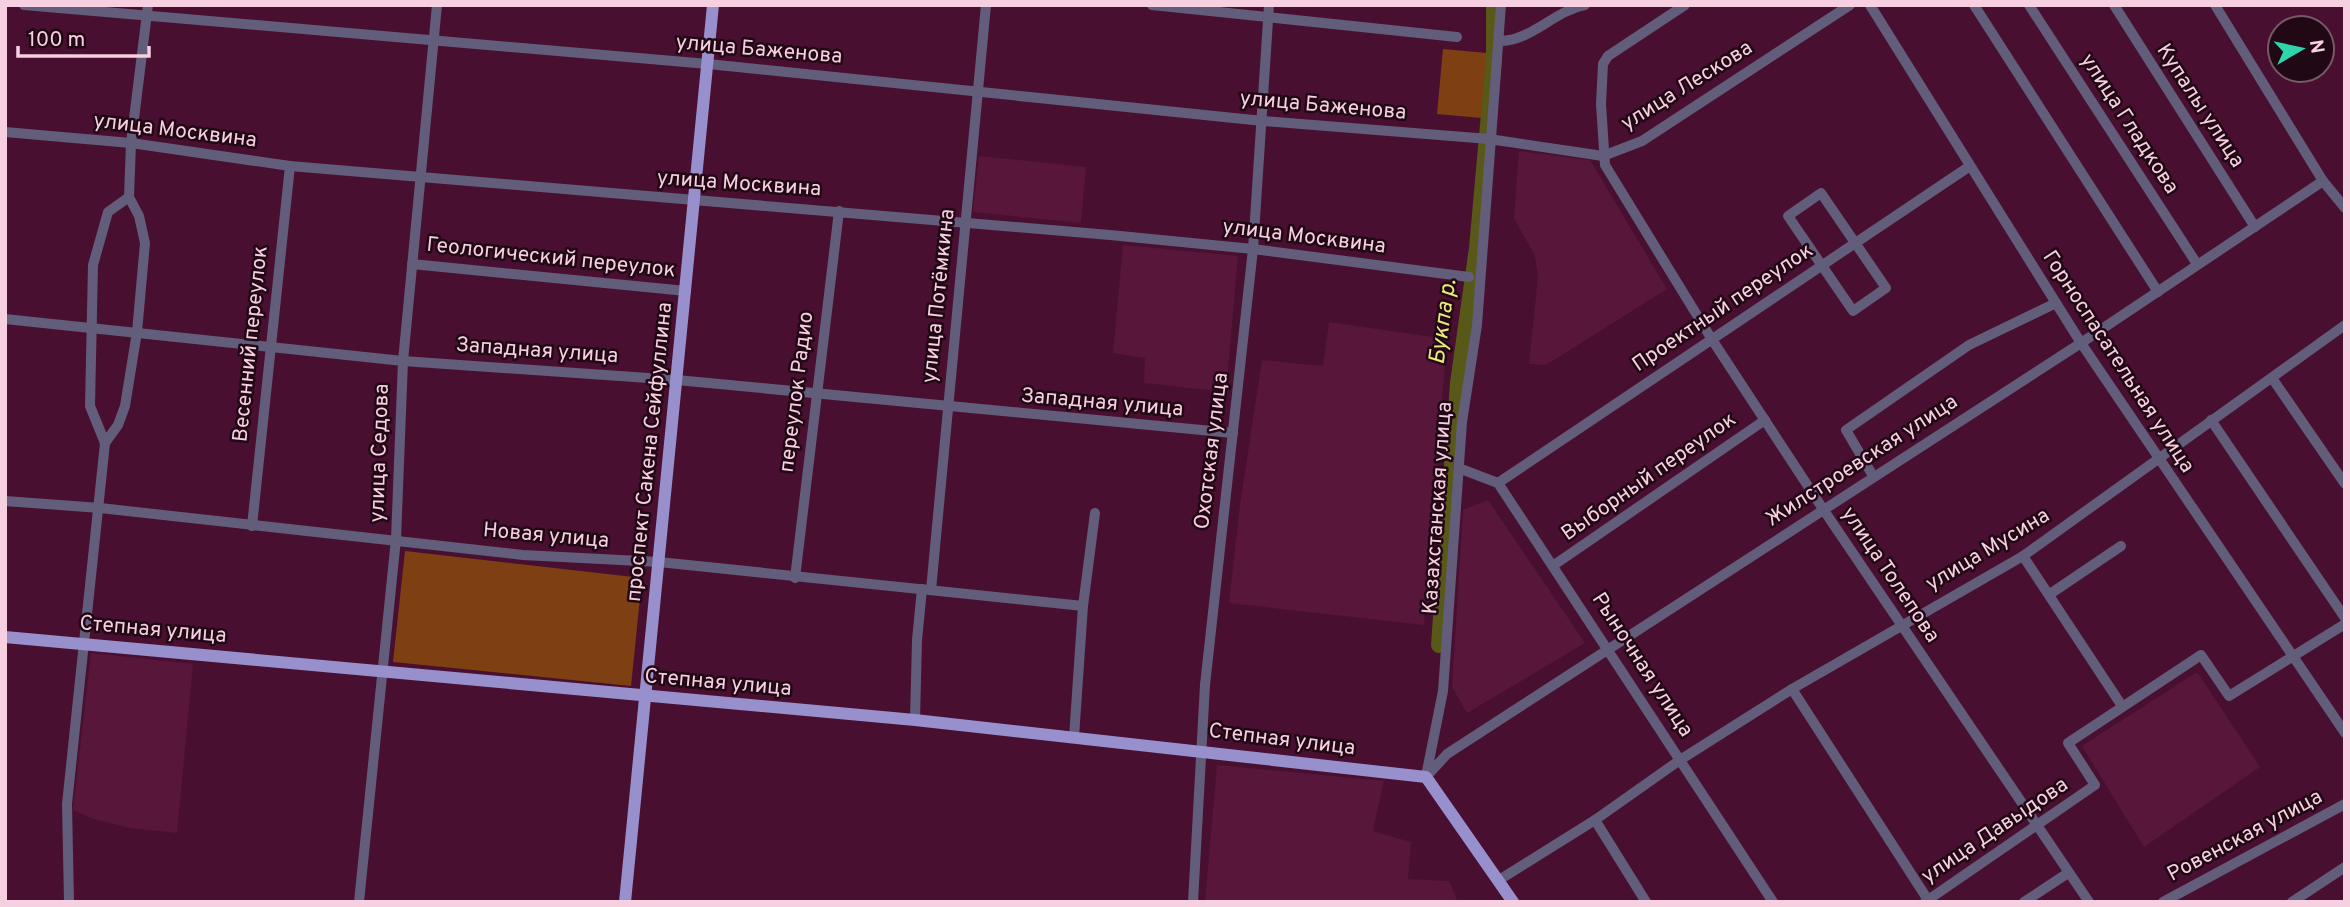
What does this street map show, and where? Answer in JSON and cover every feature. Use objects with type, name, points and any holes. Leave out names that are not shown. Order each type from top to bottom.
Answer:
[{"type":"main road","name":"проспект Сакена Сейфуллина","points":[[625,902],[713,5]]},
{"type":"main road","name":"Степная улица","points":[[5,637],[915,720],[1203,750],[1426,777]]},
{"type":"main road","points":[[1426,777],[1513,902]]},
{"type":"street","name":"улица Баженова","points":[[24,5],[708,64],[1264,121],[1489,139]]},
{"type":"street","points":[[105,443],[118,425],[125,406],[137,332],[145,243],[138,216],[129,197],[131,143],[148,5]]},
{"type":"street","name":"улица Седова","points":[[359,902],[396,539],[403,361],[437,5]]},
{"type":"street","name":"улица Потёмкина","points":[[915,720],[917,640],[927,589],[947,408],[980,90],[986,5]]},
{"type":"street","points":[[1152,5],[1269,11],[1457,37]]},
{"type":"street","name":"Казахстанская улица","points":[[1426,777],[1443,691],[1461,469],[1462,422],[1477,326],[1489,139],[1502,5]]},
{"type":"street","points":[[1500,41],[1512,41],[1566,9],[1585,5]]},
{"type":"street","points":[[1602,156],[1603,64],[1608,57],[1685,5]]},
{"type":"street","name":"улица Лескова","points":[[1489,139],[1602,156],[1642,141],[1850,5]]},
{"type":"street","name":"Горноспасательная улица","points":[[1870,5],[2081,343],[2294,657],[2342,719],[2345,733]]},
{"type":"street","points":[[1974,5],[2158,292]]},
{"type":"street","name":"улица Гладкова","points":[[2029,5],[2197,264]]},
{"type":"street","name":"Купалы улица","points":[[2113,5],[2255,227]]},
{"type":"street","points":[[2215,5],[2323,181],[2345,208]]},
{"type":"street","name":"Охотская улица","points":[[1193,902],[1205,685],[1253,249],[1264,121],[1269,11]]},
{"type":"street","name":"улица Москвина","points":[[5,132],[131,143],[290,166],[966,221],[1253,249],[1469,277]]},
{"type":"street","name":"улица Толепова","points":[[1602,156],[1712,338],[1823,509],[2089,902]]},
{"type":"street","name":"Весенний переулок","points":[[251,526],[290,166]]},
{"type":"street","name":"Проектный переулок","points":[[1498,483],[1970,166]]},
{"type":"street","name":"Жилстроевская улица","points":[[1426,777],[1447,754],[1610,651],[1873,476],[2081,343],[2323,181]]},
{"type":"street","points":[[1821,193],[1886,288],[1853,311],[1821,264],[1788,216],[1821,193]]},
{"type":"street","points":[[69,902],[68,804],[105,443],[90,406],[93,265],[108,212],[129,197]]},
{"type":"street","name":"переулок Радио","points":[[795,578],[839,211]]},
{"type":"street","name":"Геологический переулок","points":[[412,264],[686,291]]},
{"type":"street","points":[[1873,476],[1846,430],[1969,345],[2056,303]]},
{"type":"street","name":"Западная улица","points":[[5,319],[403,361],[677,380],[816,396],[1233,433]]},
{"type":"street","name":"улица Мусина","points":[[1499,880],[1595,820],[1680,760],[1792,689],[2024,555],[2345,325]]},
{"type":"street","points":[[2273,378],[2345,484]]},
{"type":"street","name":"Выборный переулок","points":[[1554,565],[1765,420]]},
{"type":"street","points":[[2211,421],[2345,618]]},
{"type":"street","points":[[1461,469],[1498,483]]},
{"type":"street","name":"Рыночная улица","points":[[1498,483],[1773,902]]},
{"type":"street","name":"Новая улица","points":[[5,501],[100,508],[523,555],[659,562],[1083,606]]},
{"type":"street","points":[[1073,737],[1083,606],[1095,513]]},
{"type":"street","points":[[2050,594],[2121,546]]},
{"type":"street","points":[[2024,555],[2122,706]]},
{"type":"street","name":"улица Давыдова","points":[[1927,901],[2095,785],[2068,743],[2122,706],[2201,655],[2229,696],[2345,624]]},
{"type":"street","points":[[1792,689],[1927,901]]},
{"type":"street","name":"Ровенская улица","points":[[2163,902],[2345,804]]},
{"type":"street","points":[[1595,820],[1646,902]]},
{"type":"street","points":[[2292,902],[2345,867]]},
{"type":"street","points":[[2024,902],[2068,873]]},
{"type":"shaded area","points":[[1443,49],[1487,53],[1481,118],[1437,114]]},
{"type":"shaded area","points":[[1519,151],[1590,160],[1667,289],[1546,365],[1529,364],[1538,277],[1535,256],[1514,218]]},
{"type":"shaded area","points":[[979,156],[1086,167],[1081,223],[973,212]]},
{"type":"shaded area","points":[[1123,245],[1238,256],[1226,392],[1144,383],[1145,358],[1113,353]]},
{"type":"shaded area","points":[[1329,322],[1447,339],[1424,625],[1229,603],[1240,505],[1262,360],[1323,366]]},
{"type":"shaded area","points":[[1488,500],[1585,643],[1467,713],[1452,687],[1463,510]]},
{"type":"shaded area","points":[[405,551],[642,578],[631,686],[393,662]]},
{"type":"shaded area","points":[[91,653],[193,664],[177,833],[130,828],[93,819],[73,810]]},
{"type":"shaded area","points":[[2197,672],[2260,767],[2144,847],[2082,746]]},
{"type":"shaded area","points":[[1217,765],[1384,781],[1373,831],[1411,842],[1408,879],[1449,881],[1458,902],[1205,902]]},
{"type":"waterway","name":"Букпа р.","points":[[1439,645],[1458,383],[1477,248],[1494,58],[1494,5]]}]
